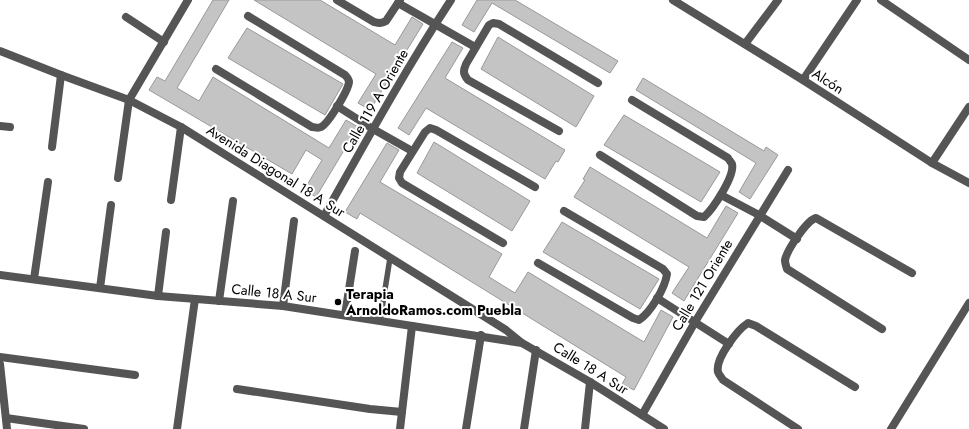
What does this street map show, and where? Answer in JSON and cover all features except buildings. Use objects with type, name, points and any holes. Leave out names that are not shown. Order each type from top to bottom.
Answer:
[{"type":"street","points":[[118,178],[129,100],[188,0]]},
{"type":"street","points":[[337,0],[378,23],[383,23],[386,21],[399,2],[475,47]]},
{"type":"street","name":"Calle 119 A Oriente","points":[[324,216],[373,129],[435,24],[451,0]]},
{"type":"street","name":"Alcón","points":[[673,0],[803,80],[932,163],[969,183]]},
{"type":"street","points":[[745,44],[778,0]]},
{"type":"street","points":[[803,80],[857,0]]},
{"type":"street","points":[[881,0],[969,60]]},
{"type":"street","points":[[216,69],[317,128],[322,126],[337,106],[348,87],[348,78],[248,16]]},
{"type":"street","points":[[126,17],[164,42]]},
{"type":"street","points":[[559,131],[468,80],[464,76],[463,69],[489,25],[493,23],[498,24],[598,83]]},
{"type":"street","name":"Avenida Diagonal 18 A Sur","points":[[0,51],[129,100],[181,127],[506,330],[522,343]]},
{"type":"street","points":[[52,147],[61,75]]},
{"type":"street","points":[[600,155],[698,216],[704,217],[721,195],[731,172],[732,164],[728,158],[632,100]]},
{"type":"street","points":[[337,106],[373,129],[412,151]]},
{"type":"street","points":[[932,163],[969,107]]},
{"type":"street","points":[[0,126],[10,127]]},
{"type":"street","points":[[171,200],[181,127]]},
{"type":"street","points":[[503,243],[402,183],[399,178],[400,172],[412,151],[425,132],[430,128],[535,187]]},
{"type":"street","name":"Calle 121 Oriente","points":[[642,415],[695,322],[759,215],[788,170]]},
{"type":"street","points":[[34,279],[48,182]]},
{"type":"street","points":[[721,195],[759,215],[796,239]]},
{"type":"street","points":[[220,301],[233,200]]},
{"type":"street","points":[[100,288],[111,205]]},
{"type":"street","points":[[538,262],[633,318],[639,320],[645,316],[666,282],[667,274],[663,269],[564,211]]},
{"type":"street","points":[[882,329],[787,269],[785,265],[785,258],[809,221],[816,218],[912,273]]},
{"type":"street","points":[[283,306],[294,221]]},
{"type":"street","points":[[158,296],[166,232]]},
{"type":"street","points":[[345,315],[356,251]]},
{"type":"street","points":[[380,321],[390,258]]},
{"type":"street","name":"Calle 18 A Sur","points":[[0,275],[158,296],[283,306],[481,335],[522,343],[590,382],[664,429]]},
{"type":"street","points":[[657,298],[729,344]]},
{"type":"street","points":[[177,429],[195,299]]},
{"type":"street","points":[[891,429],[969,303]]},
{"type":"street","points":[[798,429],[723,380],[718,373],[718,363],[729,344],[741,328],[748,323],[756,326],[855,387]]},
{"type":"street","points":[[400,429],[412,326]]},
{"type":"street","points":[[466,429],[481,335]]},
{"type":"street","points":[[524,429],[536,350]]},
{"type":"street","points":[[0,357],[135,375]]},
{"type":"street","points":[[0,364],[7,429]]},
{"type":"street","points":[[585,429],[590,382]]},
{"type":"street","points":[[237,389],[370,409],[402,412]]},
{"type":"street","points":[[6,418],[84,429]]},
{"type":"place","name":"Terapia ArnoldoRamos.com Puebla","points":[[338,302]]}]
